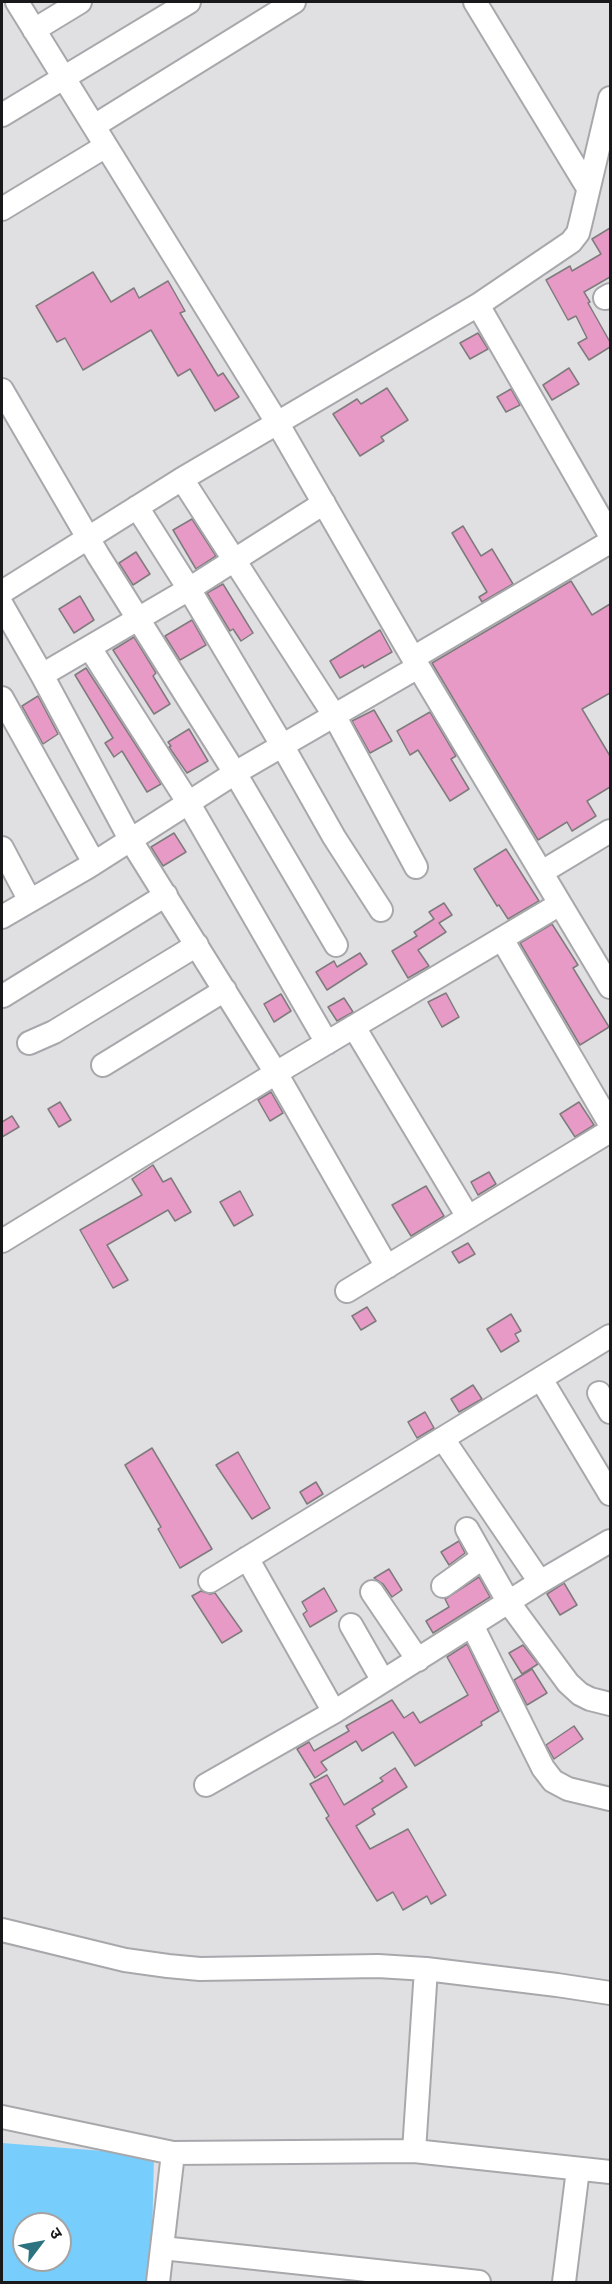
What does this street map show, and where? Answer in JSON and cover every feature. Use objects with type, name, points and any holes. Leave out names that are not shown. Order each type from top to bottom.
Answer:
[{"type":"street","points":[[17,2],[278,424],[416,663],[560,904],[603,959],[610,987]]},
{"type":"street","points":[[34,30],[80,2]]},
{"type":"street","points":[[2,115],[189,2]]},
{"type":"street","points":[[94,126],[294,2]]},
{"type":"street","points":[[475,2],[588,188]]},
{"type":"street","points":[[2,592],[182,479],[478,305],[571,242],[578,233],[610,98]]},
{"type":"street","points":[[2,209],[106,146]]},
{"type":"street","points":[[478,305],[610,535]]},
{"type":"street","points":[[2,390],[88,537],[235,773],[336,945]]},
{"type":"street","points":[[182,479],[334,715],[416,867]]},
{"type":"street","points":[[42,675],[189,589],[324,503]]},
{"type":"street","points":[[137,507],[189,589],[334,837],[381,910]]},
{"type":"street","points":[[2,916],[94,863],[130,838],[334,715],[610,542]]},
{"type":"street","points":[[2,605],[130,838],[276,1073],[387,1267]]},
{"type":"street","points":[[90,648],[188,802],[327,1043]]},
{"type":"street","points":[[2,698],[94,863]]},
{"type":"street","points":[[542,873],[610,831]]},
{"type":"street","points":[[2,848],[29,899]]},
{"type":"street","points":[[3,996],[166,895]]},
{"type":"street","points":[[2,1241],[276,1073],[560,904]]},
{"type":"street","points":[[502,939],[610,1124]]},
{"type":"street","points":[[29,1043],[54,1032],[197,945]]},
{"type":"street","points":[[103,1065],[225,990]]},
{"type":"street","points":[[354,1027],[468,1217]]},
{"type":"street","points":[[347,1291],[610,1131]]},
{"type":"street","points":[[210,1581],[610,1336]]},
{"type":"street","points":[[541,1379],[610,1494]]},
{"type":"street","points":[[599,1392],[610,1412]]},
{"type":"street","points":[[443,1439],[540,1582]]},
{"type":"street","points":[[467,1529],[509,1603],[568,1683],[580,1694],[610,1704]]},
{"type":"street","points":[[206,1785],[334,1712],[610,1540]]},
{"type":"street","points":[[247,1558],[334,1712]]},
{"type":"street","points":[[444,1586],[482,1558]]},
{"type":"street","points":[[372,1592],[418,1660]]},
{"type":"street","points":[[351,1625],[383,1681]]},
{"type":"street","points":[[472,1625],[543,1768],[552,1781],[568,1789],[610,1799]]},
{"type":"street","points":[[2,1930],[125,1960],[168,1966],[200,1969],[378,1966],[556,1984],[610,1994]]},
{"type":"street","points":[[414,2151],[426,1970]]},
{"type":"street","points":[[2,2117],[173,2152],[414,2151],[610,2172]]},
{"type":"street","points":[[158,2283],[173,2152]]},
{"type":"street","points":[[564,2283],[578,2169]]},
{"type":"street","points":[[162,2248],[468,2282]]},
{"type":"water","points":[[2,2143],[154,2155],[151,2282],[2,2282]]},
{"type":"building","points":[[610,228],[610,277],[584,292],[610,342],[610,347],[589,360],[578,343],[587,338],[576,316],[568,320],[546,280],[570,266],[572,271],[601,254],[592,239]]},
{"type":"building","points":[[93,272],[111,302],[134,288],[139,298],[168,281],[185,311],[180,313],[218,376],[223,373],[239,397],[215,411],[190,369],[178,376],[151,330],[83,370],[65,338],[57,342],[36,306]]},
{"type":"building","points":[[478,333],[488,349],[470,359],[460,343]]},
{"type":"building","points":[[569,368],[579,384],[552,400],[543,385]]},
{"type":"building","points":[[387,388],[408,420],[381,437],[384,441],[360,456],[333,414],[357,399],[361,404]]},
{"type":"building","points":[[511,389],[520,405],[506,412],[497,397]]},
{"type":"building","points":[[192,519],[216,556],[196,569],[173,530]]},
{"type":"building","points":[[463,526],[481,556],[492,549],[513,584],[482,602],[479,597],[487,592],[452,533]]},
{"type":"building","points":[[136,552],[150,574],[133,585],[119,563]]},
{"type":"building","points":[[571,581],[592,615],[610,604],[610,693],[582,709],[610,756],[610,787],[587,801],[596,816],[572,831],[567,822],[538,840],[432,663]]},
{"type":"building","points":[[223,584],[253,633],[241,641],[233,629],[230,631],[207,593]]},
{"type":"building","points":[[80,596],[94,620],[74,633],[59,609]]},
{"type":"building","points":[[192,620],[206,645],[180,660],[165,636]]},
{"type":"building","points":[[380,630],[392,652],[340,678],[330,661]]},
{"type":"building","points":[[134,637],[156,673],[153,676],[170,704],[154,714],[113,650]]},
{"type":"building","points":[[86,668],[161,784],[147,792],[122,751],[114,757],[105,743],[113,738],[75,675]]},
{"type":"building","points":[[38,696],[58,734],[43,744],[22,706]]},
{"type":"building","points":[[374,710],[392,741],[370,753],[352,721]]},
{"type":"building","points":[[430,712],[456,756],[451,759],[469,789],[450,801],[418,750],[410,755],[397,731]]},
{"type":"building","points":[[189,729],[208,761],[187,773],[168,742]]},
{"type":"building","points":[[174,833],[186,852],[163,866],[151,847]]},
{"type":"building","points":[[506,849],[539,901],[508,919],[474,869]]},
{"type":"building","points":[[444,903],[452,915],[439,923],[446,932],[418,950],[429,966],[408,978],[392,951],[417,936],[414,932],[434,919],[429,912]]},
{"type":"building","points":[[552,924],[578,965],[573,968],[609,1027],[580,1045],[520,943]]},
{"type":"building","points":[[360,953],[367,964],[327,990],[316,972],[334,961],[337,967]]},
{"type":"building","points":[[446,993],[459,1017],[442,1027],[428,1002]]},
{"type":"building","points":[[281,994],[291,1011],[274,1022],[264,1004]]},
{"type":"building","points":[[344,998],[353,1012],[337,1021],[328,1007]]},
{"type":"building","points":[[271,1092],[283,1113],[270,1121],[258,1100]]},
{"type":"building","points":[[60,1102],[71,1120],[59,1127],[48,1109]]},
{"type":"building","points":[[579,1102],[594,1125],[575,1137],[560,1114]]},
{"type":"building","points":[[12,1116],[19,1127],[2,1137],[2,1122]]},
{"type":"building","points":[[153,1165],[163,1182],[171,1178],[191,1212],[175,1221],[168,1210],[107,1245],[128,1280],[113,1288],[80,1230],[142,1195],[132,1179]]},
{"type":"building","points":[[489,1172],[496,1184],[478,1195],[471,1182]]},
{"type":"building","points":[[426,1186],[444,1216],[411,1236],[392,1205]]},
{"type":"building","points":[[240,1191],[253,1215],[234,1226],[220,1202]]},
{"type":"building","points":[[468,1243],[475,1254],[459,1263],[452,1252]]},
{"type":"building","points":[[367,1307],[376,1321],[361,1330],[352,1316]]},
{"type":"building","points":[[511,1314],[521,1331],[515,1334],[519,1341],[501,1352],[487,1329]]},
{"type":"building","points":[[473,1385],[482,1399],[459,1412],[451,1399]]},
{"type":"building","points":[[425,1412],[434,1428],[417,1438],[408,1422]]},
{"type":"building","points":[[152,1448],[212,1549],[180,1568],[158,1529],[161,1527],[125,1465]]},
{"type":"building","points":[[238,1452],[270,1508],[252,1519],[216,1465]]},
{"type":"building","points":[[316,1482],[323,1494],[307,1504],[300,1492]]},
{"type":"building","points":[[459,1541],[465,1553],[449,1565],[441,1552]]},
{"type":"building","points":[[389,1569],[402,1590],[392,1597],[383,1584],[374,1578]]},
{"type":"building","points":[[479,1577],[490,1597],[433,1633],[426,1621],[449,1607],[445,1599]]},
{"type":"building","points":[[564,1583],[577,1605],[560,1615],[547,1594]]},
{"type":"building","points":[[324,1588],[337,1611],[310,1627],[303,1614],[307,1611],[302,1602]]},
{"type":"building","points":[[201,1591],[215,1593],[242,1631],[222,1643],[192,1596]]},
{"type":"building","points":[[467,1644],[499,1711],[481,1722],[482,1725],[415,1766],[393,1732],[362,1751],[356,1741],[321,1762],[327,1770],[315,1778],[297,1749],[309,1742],[314,1751],[349,1731],[346,1726],[392,1700],[404,1718],[413,1712],[420,1723],[468,1695],[447,1657]]},
{"type":"building","points":[[523,1645],[538,1664],[522,1674],[509,1653]]},
{"type":"building","points":[[532,1669],[547,1693],[527,1705],[514,1680]]},
{"type":"building","points":[[574,1726],[583,1739],[554,1759],[546,1745]]},
{"type":"building","points":[[395,1768],[407,1787],[372,1809],[375,1814],[356,1826],[370,1849],[408,1829],[446,1895],[431,1904],[427,1896],[403,1910],[393,1892],[377,1901],[326,1818],[329,1816],[310,1784],[327,1775],[344,1805],[383,1781],[380,1778]]}]
